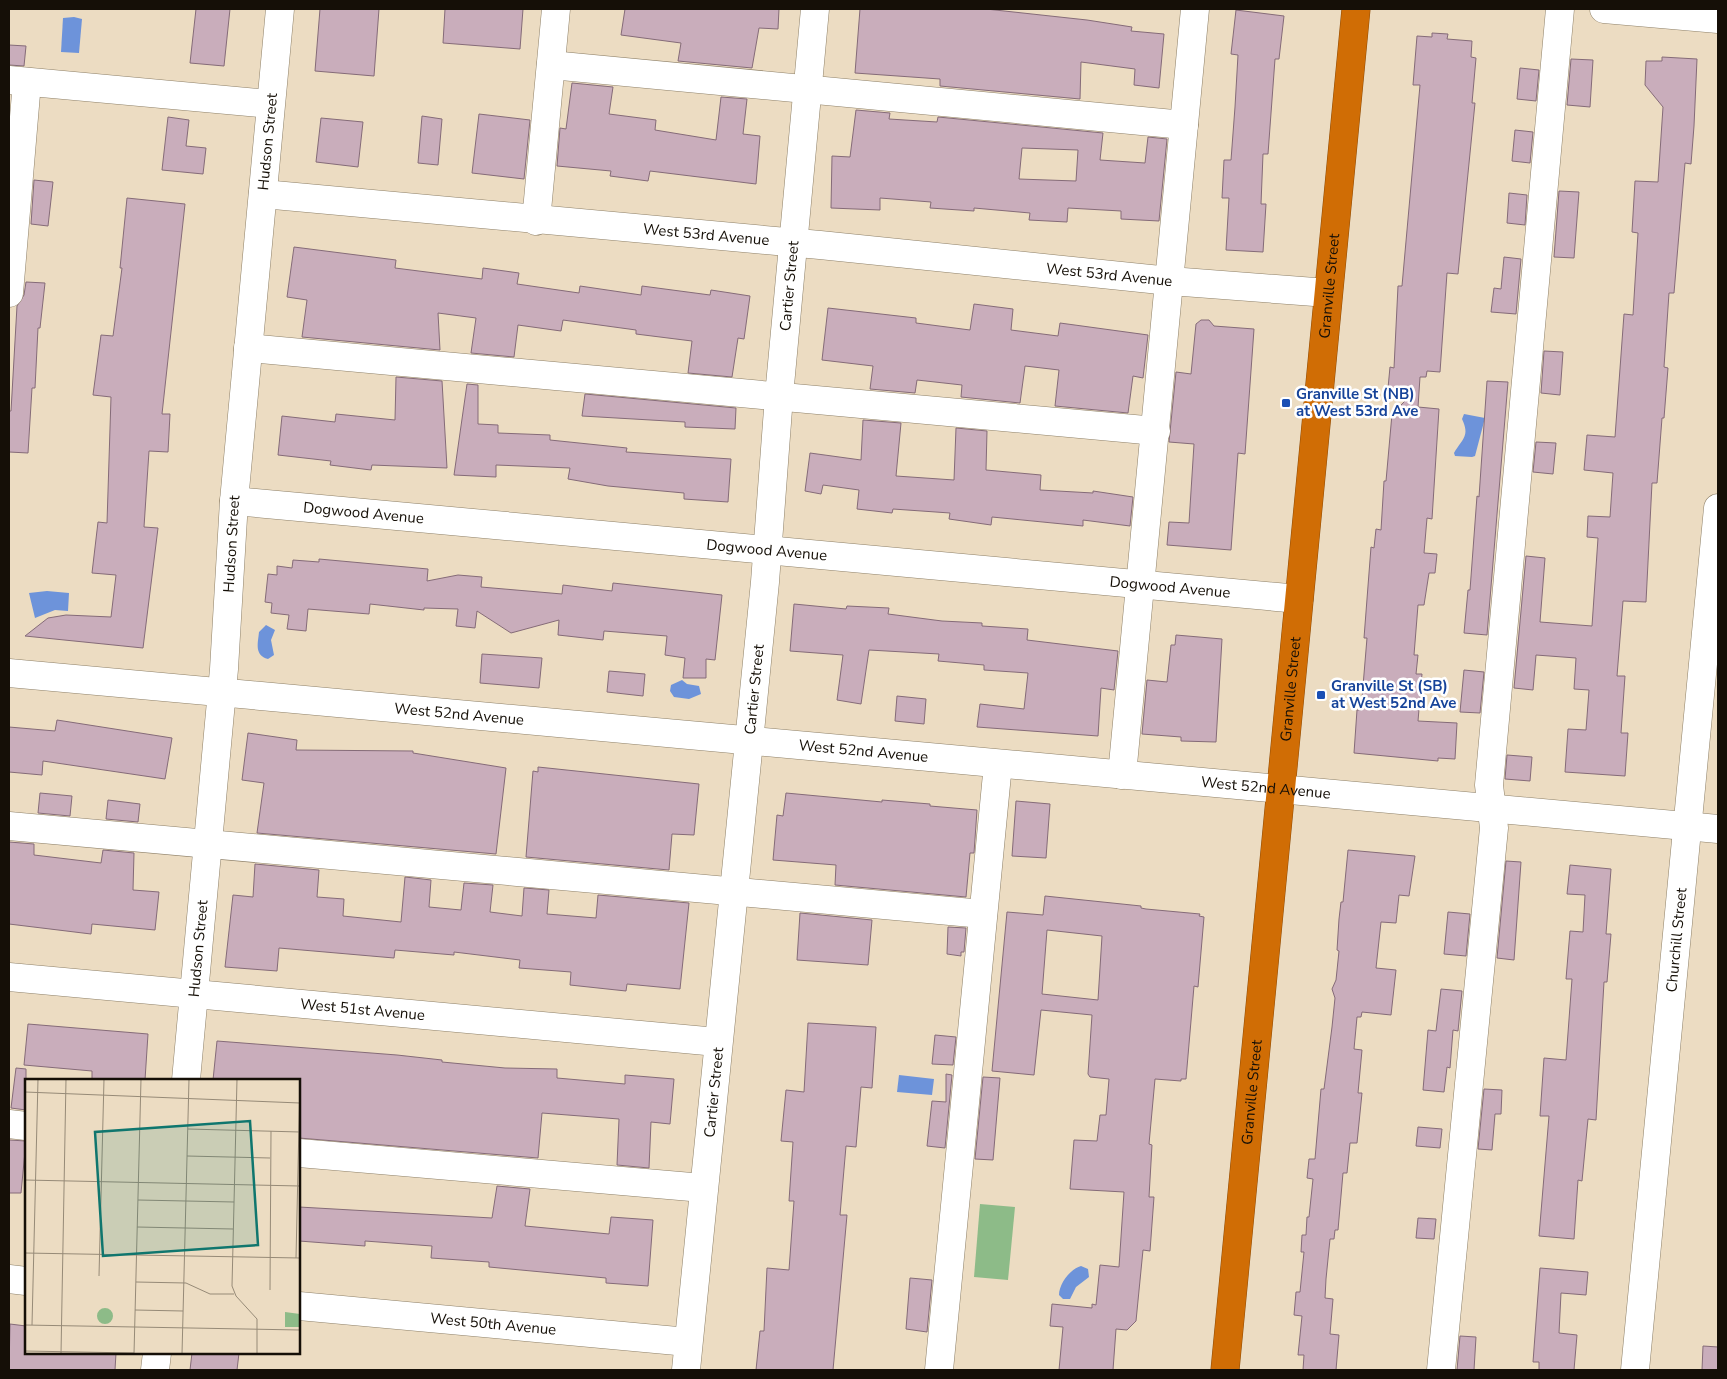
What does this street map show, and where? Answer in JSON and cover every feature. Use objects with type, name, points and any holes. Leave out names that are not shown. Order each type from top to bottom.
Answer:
[{"type":"highway","name":"Granville Street","points":[[1225,1370],[1356,9]]},
{"type":"street","name":"Hudson Street","points":[[186,1079],[222,692],[234,501],[280,9]]},
{"type":"street","points":[[536,221],[556,9]]},
{"type":"street","name":"Cartier Street","points":[[686,1370],[717,1042],[749,741],[815,9]]},
{"type":"street","points":[[1122,775],[1195,9]]},
{"type":"street","points":[[1441,1370],[1494,828],[1490,785],[1560,9]]},
{"type":"street","points":[[1604,9],[1718,19]]},
{"type":"street","points":[[551,65],[1184,125]]},
{"type":"street","points":[[9,293],[18,81],[270,104]]},
{"type":"street","name":"West 53rd Avenue","points":[[263,194],[536,221],[794,242],[1170,281],[1328,293]]},
{"type":"street","points":[[248,348],[1156,431]]},
{"type":"street","name":"Dogwood Avenue","points":[[234,501],[1299,598]]},
{"type":"street","name":"Churchill Street","points":[[1635,1370],[1718,508]]},
{"type":"street","name":"West 52nd Avenue","points":[[9,673],[1718,829]]},
{"type":"street","points":[[939,1370],[998,764]]},
{"type":"street","points":[[9,826],[983,914]]},
{"type":"street","name":"West 51st Avenue","points":[[9,977],[717,1042]]},
{"type":"street","points":[[9,1124],[25,1126]]},
{"type":"street","points":[[300,1152],[703,1188]]},
{"type":"street","points":[[9,1279],[25,1280]]},
{"type":"street","name":"West 50th Avenue","points":[[300,1306],[688,1342]]},
{"type":"street","points":[[155,1370],[157,1354]]},
{"type":"green space","points":[[980,1204],[1015,1207],[1008,1280],[974,1277]]},
{"type":"water","points":[[74,17],[82,19],[79,53],[61,52],[63,18]]},
{"type":"water","points":[[1464,414],[1485,418],[1475,456],[1472,457],[1455,456],[1454,453],[1464,437],[1465,429],[1462,419]]},
{"type":"water","points":[[47,591],[69,593],[68,611],[55,610],[35,618],[29,593]]},
{"type":"water","points":[[266,625],[275,630],[271,640],[274,655],[268,659],[261,655],[258,648],[259,632]]},
{"type":"water","points":[[682,680],[687,684],[699,686],[701,694],[689,699],[674,697],[670,691],[671,685]]},
{"type":"water","points":[[899,1075],[934,1079],[932,1095],[897,1092]]},
{"type":"water","points":[[1081,1266],[1088,1269],[1089,1277],[1076,1287],[1070,1299],[1063,1299],[1059,1295],[1059,1291],[1063,1282],[1073,1270]]},
{"type":"building","points":[[196,9],[230,9],[224,66],[190,63]]},
{"type":"building","points":[[320,9],[379,9],[374,76],[315,71]]},
{"type":"building","points":[[445,9],[523,9],[520,49],[443,43]]},
{"type":"building","points":[[625,9],[779,9],[778,29],[759,28],[752,68],[678,61],[681,43],[621,35]]},
{"type":"building","points":[[860,9],[986,9],[1087,20],[1132,27],[1131,31],[1164,34],[1159,88],[1134,85],[1135,69],[1081,62],[1080,99],[940,86],[940,79],[855,73]]},
{"type":"building","points":[[1236,10],[1284,16],[1279,59],[1275,59],[1268,154],[1263,154],[1261,204],[1266,204],[1263,252],[1226,250],[1229,198],[1222,198],[1224,160],[1231,160],[1235,107],[1238,55],[1231,54]]},
{"type":"building","points":[[1432,33],[1448,34],[1447,39],[1472,41],[1471,57],[1476,58],[1472,103],[1475,103],[1458,274],[1447,273],[1440,372],[1427,371],[1426,377],[1420,377],[1418,407],[1439,409],[1432,519],[1427,518],[1424,553],[1437,554],[1435,573],[1429,573],[1424,605],[1418,605],[1414,655],[1418,655],[1416,674],[1422,674],[1418,721],[1457,723],[1455,759],[1438,758],[1438,761],[1354,753],[1357,710],[1361,710],[1367,638],[1364,638],[1371,547],[1374,548],[1376,529],[1381,530],[1384,481],[1386,481],[1392,414],[1415,391],[1388,388],[1390,367],[1394,368],[1398,286],[1402,286],[1420,85],[1413,85],[1417,36],[1432,37]]},
{"type":"building","points":[[9,45],[26,46],[24,66],[9,65]]},
{"type":"building","points":[[1662,57],[1697,59],[1694,126],[1691,164],[1685,163],[1674,293],[1669,293],[1664,367],[1668,368],[1657,483],[1652,483],[1646,602],[1623,601],[1617,676],[1625,676],[1621,733],[1628,733],[1625,776],[1565,772],[1568,729],[1586,730],[1589,690],[1574,689],[1576,658],[1536,655],[1533,690],[1514,688],[1526,556],[1545,558],[1540,622],[1592,626],[1598,538],[1587,537],[1588,516],[1610,517],[1613,473],[1584,470],[1587,435],[1615,437],[1624,314],[1633,315],[1638,233],[1632,232],[1635,181],[1658,182],[1663,107],[1645,85],[1646,61],[1662,61]]},
{"type":"building","points":[[1571,59],[1593,60],[1590,107],[1567,105]]},
{"type":"building","points":[[1520,68],[1539,70],[1536,101],[1517,99]]},
{"type":"building","points":[[572,83],[613,87],[609,114],[656,120],[655,130],[716,140],[721,97],[747,99],[743,134],[760,136],[756,184],[650,171],[648,181],[610,176],[611,171],[557,166],[560,128],[566,129]]},
{"type":"building","points":[[856,110],[890,113],[889,119],[937,122],[938,117],[1103,133],[1100,160],[1145,163],[1148,137],[1167,139],[1159,221],[1121,219],[1121,211],[1068,208],[1067,222],[1029,220],[1030,213],[974,208],[974,211],[930,208],[931,202],[880,198],[880,210],[831,208],[832,156],[850,157]],"holes":[[[1022,148],[1078,150],[1076,181],[1019,179]]]},
{"type":"building","points":[[479,114],[530,120],[524,179],[472,173]]},
{"type":"building","points":[[422,116],[442,119],[438,165],[418,163]]},
{"type":"building","points":[[168,117],[189,120],[186,146],[206,148],[203,174],[162,170]]},
{"type":"building","points":[[321,118],[363,122],[358,167],[316,162]]},
{"type":"building","points":[[1515,130],[1533,132],[1530,163],[1512,161]]},
{"type":"building","points":[[34,180],[53,182],[48,226],[31,224]]},
{"type":"building","points":[[1559,191],[1579,192],[1574,258],[1554,257]]},
{"type":"building","points":[[1509,193],[1527,195],[1525,225],[1507,223]]},
{"type":"building","points":[[127,198],[185,204],[162,414],[170,414],[168,452],[149,451],[144,527],[158,528],[143,648],[25,636],[48,618],[66,615],[111,617],[116,575],[92,573],[98,522],[107,523],[111,397],[93,395],[101,335],[113,336],[122,268],[120,268]]},
{"type":"building","points":[[294,247],[396,260],[395,268],[482,279],[483,268],[519,273],[517,284],[579,293],[580,286],[641,295],[642,286],[710,295],[711,290],[750,296],[744,339],[738,338],[732,377],[688,373],[692,341],[636,334],[636,330],[563,320],[561,331],[518,325],[514,357],[471,353],[476,318],[438,313],[440,350],[302,337],[307,300],[287,297]]},
{"type":"building","points":[[1504,257],[1521,259],[1516,314],[1491,312],[1494,288],[1501,289]]},
{"type":"building","points":[[26,282],[45,283],[40,328],[38,328],[35,388],[32,388],[28,453],[9,452],[9,411],[11,411],[17,306],[24,295]]},
{"type":"building","points":[[974,304],[1013,309],[1011,330],[1058,336],[1060,323],[1148,335],[1143,378],[1133,376],[1128,413],[1055,406],[1059,370],[1025,366],[1020,403],[961,397],[962,385],[917,380],[915,393],[870,389],[873,366],[822,360],[828,308],[916,318],[916,323],[970,330]]},
{"type":"building","points":[[1201,320],[1209,320],[1214,326],[1254,329],[1245,454],[1238,453],[1231,550],[1167,545],[1169,522],[1189,523],[1194,444],[1169,442],[1176,372],[1191,374],[1196,324]]},
{"type":"building","points":[[1544,351],[1563,352],[1560,395],[1541,393]]},
{"type":"building","points":[[396,377],[442,381],[447,468],[372,465],[371,470],[330,465],[331,461],[278,455],[282,416],[335,422],[336,414],[395,420]]},
{"type":"building","points":[[1487,381],[1508,382],[1487,635],[1464,633],[1468,590],[1470,590],[1477,496],[1479,497]]},
{"type":"building","points":[[467,384],[478,385],[478,424],[498,425],[498,433],[550,435],[550,440],[627,448],[626,452],[731,459],[728,502],[684,499],[684,493],[608,486],[568,479],[570,468],[496,465],[496,477],[454,475]]},
{"type":"building","points":[[585,394],[736,408],[735,429],[685,427],[685,422],[582,416]]},
{"type":"building","points":[[863,420],[901,423],[896,476],[954,480],[956,428],[987,431],[986,470],[1041,475],[1040,490],[1093,493],[1093,491],[1133,497],[1130,526],[1083,520],[1083,526],[992,517],[991,525],[949,519],[950,513],[893,509],[892,513],[857,509],[859,490],[823,485],[821,494],[805,491],[810,453],[861,460]]},
{"type":"building","points":[[1536,442],[1556,443],[1553,474],[1533,472]]},
{"type":"building","points":[[319,559],[428,569],[427,581],[458,575],[482,577],[481,587],[562,594],[563,585],[612,591],[613,583],[722,595],[715,660],[706,659],[706,678],[683,678],[685,658],[665,655],[667,636],[604,631],[603,640],[558,635],[559,620],[511,633],[477,611],[475,628],[456,626],[458,609],[424,608],[424,610],[370,604],[369,614],[308,609],[306,631],[287,629],[289,615],[271,613],[272,603],[265,602],[268,574],[277,575],[277,566],[292,568],[293,560],[319,562]]},
{"type":"building","points":[[794,604],[846,609],[847,606],[889,608],[888,614],[942,621],[982,623],[982,626],[1028,629],[1027,640],[1118,651],[1114,690],[1101,688],[1098,736],[977,727],[980,704],[1024,709],[1028,673],[984,670],[984,665],[938,661],[939,654],[869,650],[861,704],[837,700],[843,655],[790,651]]},
{"type":"building","points":[[1176,635],[1222,639],[1216,742],[1181,741],[1181,737],[1142,734],[1147,680],[1167,682],[1171,645],[1175,645]]},
{"type":"building","points":[[482,654],[542,658],[539,688],[480,683]]},
{"type":"building","points":[[1464,670],[1484,672],[1480,713],[1460,712]]},
{"type":"building","points":[[609,671],[645,674],[643,696],[607,692]]},
{"type":"building","points":[[897,696],[926,699],[924,724],[895,721]]},
{"type":"building","points":[[57,720],[172,738],[165,779],[43,761],[42,775],[9,772],[9,727],[55,731]]},
{"type":"building","points":[[248,733],[297,740],[296,750],[413,751],[413,753],[506,768],[496,854],[257,833],[264,783],[242,780]]},
{"type":"building","points":[[1507,755],[1532,757],[1530,781],[1505,779]]},
{"type":"building","points":[[538,767],[699,784],[694,835],[672,834],[669,870],[526,857],[533,771],[538,772]]},
{"type":"building","points":[[40,793],[72,796],[70,816],[38,813]]},
{"type":"building","points":[[786,793],[882,802],[882,800],[930,804],[930,806],[977,810],[974,853],[970,853],[966,897],[835,885],[836,865],[773,860],[777,815],[783,816]]},
{"type":"building","points":[[108,800],[140,804],[138,822],[106,819]]},
{"type":"building","points":[[1016,801],[1050,804],[1046,858],[1012,856]]},
{"type":"building","points":[[9,842],[34,844],[34,855],[101,863],[103,850],[134,853],[133,890],[159,892],[155,930],[92,924],[91,934],[9,924]]},
{"type":"building","points":[[1348,850],[1415,856],[1409,896],[1399,895],[1396,923],[1381,922],[1376,968],[1396,970],[1391,1015],[1362,1012],[1361,1017],[1357,1017],[1354,1049],[1362,1050],[1358,1093],[1362,1093],[1357,1143],[1350,1143],[1347,1173],[1343,1173],[1338,1230],[1335,1230],[1334,1239],[1330,1239],[1326,1279],[1325,1298],[1333,1299],[1330,1334],[1339,1335],[1336,1370],[1303,1370],[1304,1355],[1298,1355],[1302,1316],[1294,1315],[1296,1292],[1300,1292],[1304,1252],[1301,1252],[1302,1235],[1306,1235],[1313,1179],[1307,1178],[1309,1159],[1315,1159],[1321,1089],[1324,1089],[1332,1027],[1335,998],[1332,989],[1336,980],[1339,951],[1337,950],[1339,919],[1341,902],[1343,902]]},
{"type":"building","points":[[1506,861],[1521,862],[1514,960],[1497,958]]},
{"type":"building","points":[[255,864],[319,870],[317,897],[344,899],[343,916],[401,922],[405,877],[431,880],[429,907],[461,910],[464,883],[493,885],[490,912],[522,916],[524,888],[549,890],[547,914],[596,918],[598,895],[689,903],[680,989],[627,984],[626,991],[570,985],[571,972],[519,968],[520,960],[454,952],[454,955],[395,950],[394,958],[279,948],[277,971],[225,967],[233,895],[253,897]]},
{"type":"building","points":[[1570,865],[1611,869],[1606,934],[1611,934],[1607,982],[1604,982],[1596,1120],[1588,1119],[1582,1181],[1578,1180],[1574,1239],[1539,1236],[1549,1116],[1540,1116],[1544,1058],[1566,1060],[1572,979],[1566,979],[1570,931],[1583,932],[1585,895],[1567,894]]},
{"type":"building","points":[[1045,896],[1141,906],[1141,908],[1146,909],[1200,914],[1199,916],[1204,917],[1198,987],[1194,986],[1186,1079],[1181,1079],[1181,1081],[1155,1079],[1149,1144],[1152,1145],[1149,1197],[1154,1197],[1150,1251],[1143,1250],[1136,1321],[1127,1330],[1116,1329],[1113,1370],[1059,1370],[1063,1327],[1050,1326],[1052,1304],[1092,1308],[1092,1304],[1096,1305],[1100,1265],[1119,1267],[1124,1192],[1070,1189],[1074,1140],[1097,1141],[1100,1115],[1106,1115],[1109,1079],[1090,1077],[1088,1074],[1092,1015],[1041,1010],[1034,1075],[992,1071],[1007,912],[1043,915]],"holes":[[[1047,930],[1102,936],[1098,1000],[1042,994]]]},
{"type":"building","points":[[1448,912],[1470,914],[1466,956],[1444,954]]},
{"type":"building","points":[[800,913],[872,920],[868,965],[797,960]]},
{"type":"building","points":[[948,927],[966,928],[964,952],[961,952],[961,956],[947,954]]},
{"type":"building","points":[[1441,989],[1462,991],[1458,1031],[1453,1030],[1450,1068],[1447,1067],[1444,1092],[1423,1090],[1428,1030],[1436,1031]]},
{"type":"building","points":[[808,1023],[876,1027],[872,1088],[861,1087],[856,1147],[846,1146],[840,1215],[847,1215],[833,1370],[756,1370],[760,1331],[764,1331],[767,1268],[789,1270],[794,1201],[789,1201],[793,1142],[781,1141],[786,1090],[804,1092]]},
{"type":"building","points":[[28,1024],[148,1034],[145,1079],[92,1079],[92,1071],[24,1065]]},
{"type":"building","points":[[935,1035],[956,1037],[953,1065],[932,1064]]},
{"type":"building","points":[[217,1041],[397,1055],[442,1060],[442,1062],[505,1068],[557,1069],[557,1078],[625,1084],[625,1075],[674,1079],[670,1124],[651,1122],[649,1168],[617,1165],[619,1119],[542,1113],[538,1158],[300,1138],[300,1079],[213,1079]]},
{"type":"building","points":[[16,1068],[26,1069],[25,1110],[11,1108]]},
{"type":"building","points":[[946,1074],[952,1075],[945,1148],[927,1146],[932,1101],[946,1102]]},
{"type":"building","points":[[983,1077],[1000,1078],[993,1160],[975,1159]]},
{"type":"building","points":[[1484,1089],[1502,1090],[1501,1114],[1495,1114],[1492,1150],[1478,1149]]},
{"type":"building","points":[[1418,1127],[1442,1129],[1440,1148],[1416,1146]]},
{"type":"building","points":[[9,1140],[25,1141],[21,1193],[9,1193]]},
{"type":"building","points":[[497,1186],[530,1189],[525,1226],[609,1234],[611,1217],[653,1220],[648,1286],[606,1283],[606,1278],[489,1267],[489,1262],[431,1258],[432,1246],[365,1241],[365,1246],[300,1241],[300,1207],[492,1218]]},
{"type":"building","points":[[1418,1218],[1436,1219],[1434,1239],[1416,1238]]},
{"type":"building","points":[[1540,1268],[1588,1272],[1586,1295],[1561,1293],[1559,1333],[1577,1335],[1574,1370],[1539,1370],[1539,1362],[1533,1362]]},
{"type":"building","points":[[910,1278],[932,1280],[927,1332],[906,1329]]},
{"type":"building","points":[[10,1324],[25,1326],[25,1354],[116,1354],[115,1370],[9,1370]]},
{"type":"building","points":[[1460,1336],[1476,1337],[1474,1370],[1457,1370]]},
{"type":"building","points":[[1703,1346],[1718,1347],[1718,1370],[1702,1370]]},
{"type":"building","points":[[192,1354],[239,1354],[237,1370],[190,1370]]},
{"type":"place","name":"Granville St (NB) at West 53rd Ave","points":[[1286,403]]},
{"type":"place","name":"Granville St (SB) at West 52nd Ave","points":[[1321,695]]}]
